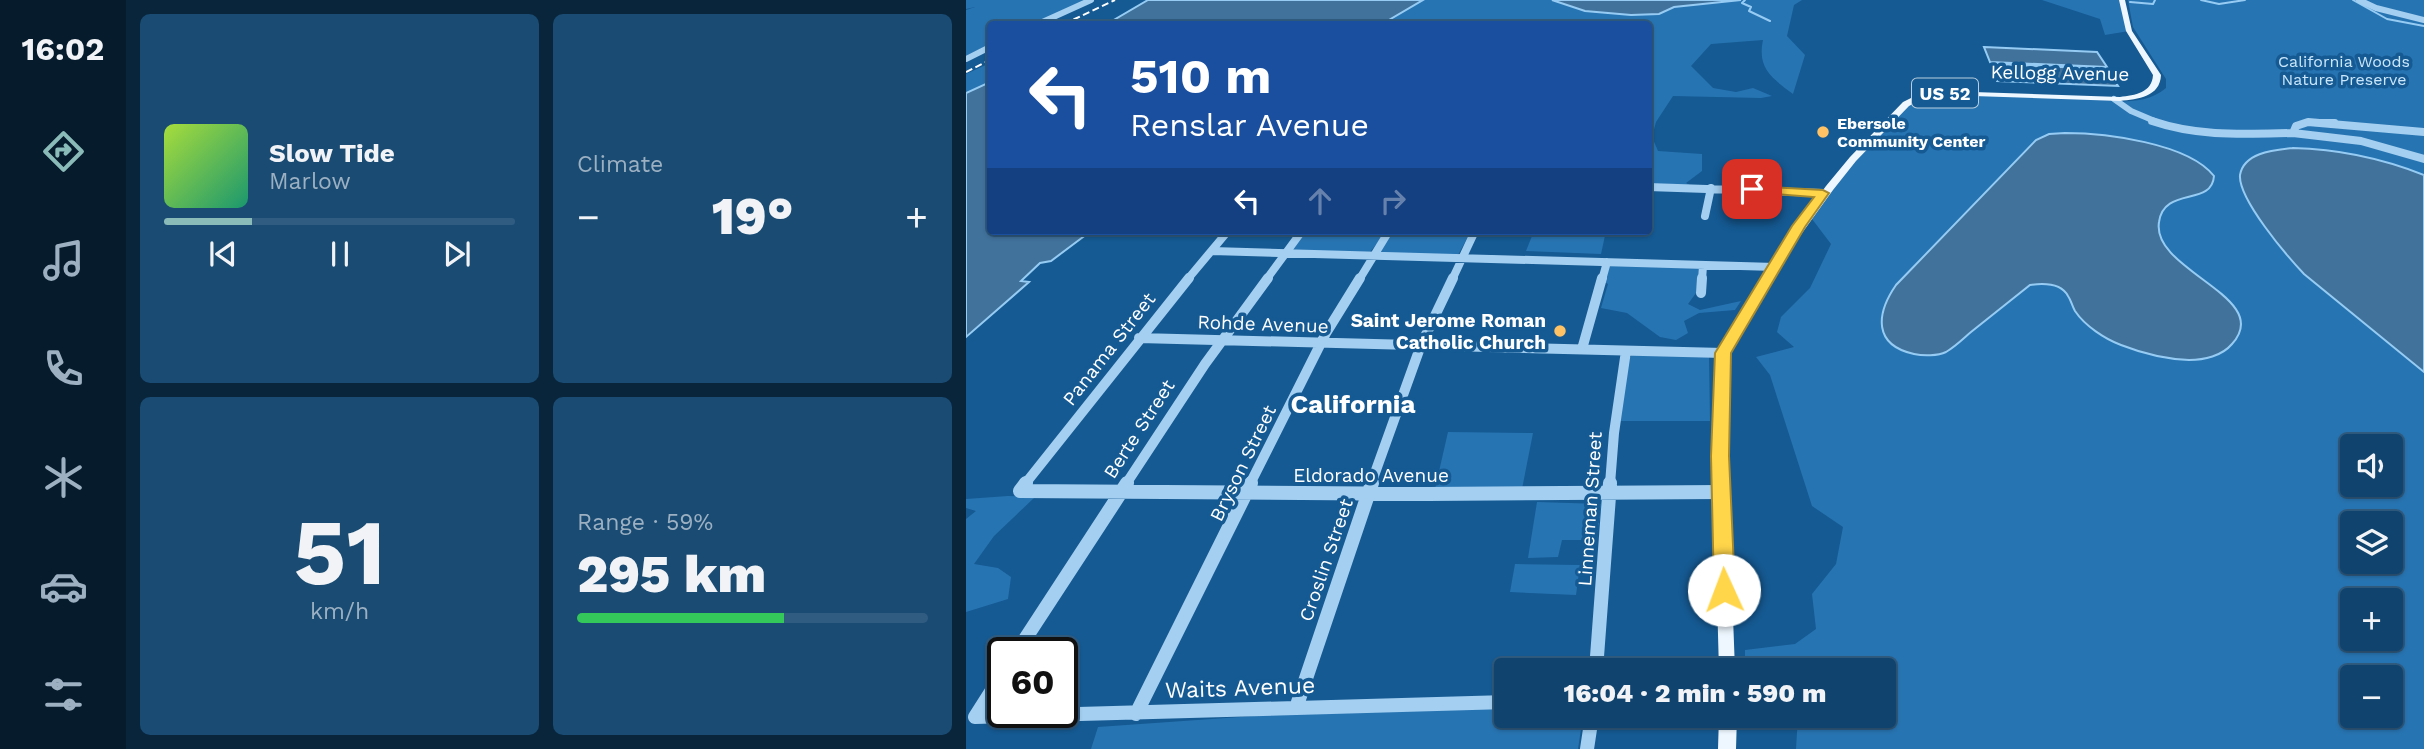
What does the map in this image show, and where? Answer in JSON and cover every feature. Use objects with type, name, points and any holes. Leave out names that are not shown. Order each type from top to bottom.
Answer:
[{"type":"main road","name":"Kellogg Avenue","points":[[1727,658],[1720,377],[1723,353],[1799,226],[1823,193],[1899,110],[1920,97],[1962,92],[2114,99],[2143,94],[2154,89],[2158,83],[2157,75],[2129,31],[2122,0]]},
{"type":"main road","points":[[1727,749],[1728,728]]},
{"type":"street","points":[[1045,21],[1091,0]]},
{"type":"street","points":[[2359,0],[2376,8],[2424,20]]},
{"type":"street","points":[[966,59],[987,48]]},
{"type":"street","points":[[2114,99],[2141,117],[2193,133],[2225,137],[2293,132],[2348,138],[2424,159]]},
{"type":"street","points":[[2293,132],[2296,126],[2315,122],[2424,132]]},
{"type":"street","points":[[1652,187],[1823,193]]},
{"type":"street","points":[[1705,216],[1711,188]]},
{"type":"street","name":"Panama Street","points":[[1020,491],[1139,338],[1225,235]]},
{"type":"street","name":"Berte Street","points":[[1027,637],[1221,340],[1299,235]]},
{"type":"street","name":"Bryson Street","points":[[1136,714],[1321,343],[1387,235]]},
{"type":"street","name":"Croslin Street","points":[[1296,708],[1421,345],[1473,235]]},
{"type":"street","points":[[1212,250],[1775,267]]},
{"type":"street","points":[[1582,349],[1607,262]]},
{"type":"street","points":[[1701,293],[1703,266]]},
{"type":"street","name":"Rohde Avenue","points":[[1139,338],[1723,353]]},
{"type":"street","name":"Linneman Street","points":[[1597,658],[1614,433],[1626,351]]},
{"type":"street","name":"Eldorado Avenue","points":[[1020,491],[1248,494],[1722,492]]},
{"type":"street","name":"Waits Avenue","points":[[987,698],[975,716],[987,716]]},
{"type":"street","name":"Waits Avenue","points":[[1078,715],[1494,702]]},
{"type":"street","points":[[1587,749],[1590,728]]},
{"type":"green space","points":[[966,0],[1086,0],[1040,21],[987,21],[987,46],[966,56],[966,10],[975,7],[966,9]]},
{"type":"green space","points":[[1423,0],[1552,0],[1585,11],[1659,14],[1673,7],[1741,0],[1802,0],[1794,5],[1787,36],[1805,55],[1793,94],[1773,78],[1764,66],[1763,40],[1711,44],[1691,66],[1713,88],[1736,92],[1753,88],[1772,96],[1673,96],[1656,122],[1652,137],[1652,21],[1387,21]]},
{"type":"green space","points":[[2042,0],[2122,0],[2129,31],[2105,35],[2100,19]]},
{"type":"green space","name":"California Woods Nature Preserve","points":[[2128,0],[2424,0],[2424,749],[1796,749],[1797,728],[1896,728],[1896,658],[1745,658],[1745,650],[1795,644],[1816,629],[1812,594],[1836,564],[1843,527],[1812,506],[1770,375],[1756,357],[1794,347],[1777,332],[1781,317],[1810,288],[1831,244],[1812,219],[1823,193],[1906,104],[1943,93],[2114,99],[2118,102],[2155,95],[2166,88],[2166,79],[2133,27]]},
{"type":"green space","points":[[987,64],[987,83],[966,93],[966,74]]},
{"type":"green space","points":[[1652,137],[1658,151],[1702,154],[1702,171],[1686,183],[1692,186],[1652,185]]},
{"type":"green space","points":[[1302,235],[1384,235],[1370,252],[1292,251]]},
{"type":"green space","points":[[1389,235],[1469,235],[1458,255],[1381,253],[1380,250]]},
{"type":"green space","points":[[1532,235],[1605,235],[1601,254],[1526,251]]},
{"type":"green space","points":[[1608,267],[1700,268],[1696,293],[1688,304],[1700,310],[1741,301],[1735,310],[1699,313],[1684,321],[1688,333],[1676,340],[1660,337],[1627,313],[1601,308],[1608,284],[1603,281]]},
{"type":"green space","points":[[1632,355],[1709,356],[1710,421],[1620,421],[1627,361]]},
{"type":"green space","points":[[1448,432],[1533,433],[1522,489],[1435,489]]},
{"type":"green space","points":[[1035,497],[994,536],[974,564],[998,568],[1011,577],[1008,599],[966,612],[966,519],[976,511],[966,508],[966,499]]},
{"type":"green space","points":[[1537,502],[1601,504],[1597,540],[1562,540],[1558,557],[1528,558]]},
{"type":"green space","points":[[1515,564],[1580,565],[1576,595],[1510,592]]},
{"type":"green space","points":[[1494,708],[1494,728],[1581,728],[1578,749],[1091,749],[1098,727],[1283,714]]},
{"type":"shaded area","points":[[1148,0],[1423,0],[1387,21],[1112,21]]},
{"type":"shaded area","points":[[1552,0],[1741,0],[1674,7],[1659,14],[1631,15],[1585,11]]},
{"type":"shaded area","points":[[1984,47],[2097,52],[2107,67],[1990,62]]},
{"type":"shaded area","points":[[1991,64],[2107,69],[2118,86],[1997,81]]},
{"type":"shaded area","points":[[987,83],[987,235],[1086,235],[1051,261],[1040,263],[1021,281],[1029,282],[966,337],[966,93]]},
{"type":"shaded area","points":[[2049,134],[2123,138],[2166,148],[2185,155],[2214,176],[2205,191],[2169,204],[2159,222],[2162,239],[2173,255],[2226,298],[2238,312],[2241,327],[2232,344],[2218,354],[2195,360],[2138,351],[2108,339],[2090,327],[2079,317],[2065,292],[2052,285],[2041,284],[2030,285],[1943,353],[1914,354],[1891,344],[1882,327],[1882,317],[1896,285],[2036,140]]},
{"type":"shaded area","points":[[2293,148],[2360,156],[2424,175],[2424,372],[2304,274],[2255,212],[2241,185],[2243,167],[2247,161],[2261,154]]},
{"type":"waterway","points":[[1745,0],[1742,3],[1751,7],[1749,11],[1770,21]]},
{"type":"waterway","points":[[2130,2],[2153,4],[2155,0]]},
{"type":"waterway","points":[[2201,0],[2219,4],[2245,0]]},
{"type":"waterway","points":[[2353,0],[2387,19],[2424,26]]},
{"type":"railway","points":[[1070,21],[1115,0]]},
{"type":"railway","points":[[966,72],[987,62]]},
{"type":"place","name":"Ebersole Community Center","points":[[1823,132]]},
{"type":"place","name":"Saint Jerome Roman Catholic Church","points":[[1560,331]]},
{"type":"district","name":"California","points":[[1353,404]]},
{"type":"route","points":[[1724,590],[1720,456],[1720,377],[1723,353],[1799,226],[1823,193],[1752,189]]}]
